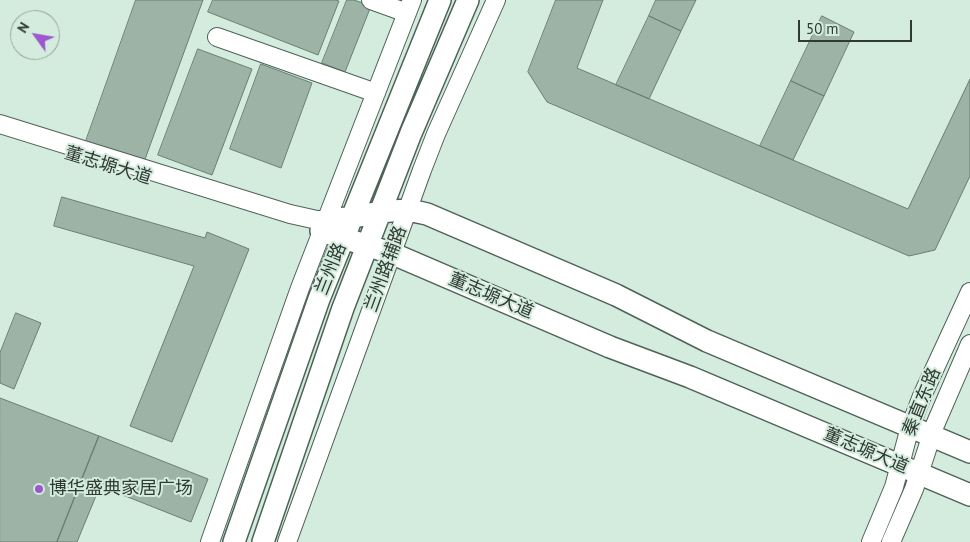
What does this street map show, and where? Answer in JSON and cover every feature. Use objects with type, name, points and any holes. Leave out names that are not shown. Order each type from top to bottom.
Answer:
[{"type":"main road","name":"兰州路","points":[[234,542],[319,299],[440,0]]},
{"type":"main road","name":"兰州路","points":[[263,542],[343,308],[411,133],[468,0]]},
{"type":"main road","name":"董志塬大道","points":[[323,226],[395,209],[427,214],[616,295],[707,341],[970,452]]},
{"type":"main road","name":"董志塬大道","points":[[323,226],[343,238],[391,253],[970,495]]},
{"type":"street","points":[[210,542],[323,226],[410,7],[371,0]]},
{"type":"street","name":"兰州路辅路","points":[[287,542],[436,134],[496,0]]},
{"type":"street","points":[[217,37],[376,93]]},
{"type":"street","name":"董志塬大道","points":[[0,124],[290,214],[317,220],[323,226]]},
{"type":"street","name":"董志塬大道","points":[[0,132],[323,226]]},
{"type":"street","name":"秦直东路","points":[[891,542],[910,469],[910,427],[922,396],[970,292]]},
{"type":"street","name":"秦直东路","points":[[871,542],[894,487],[910,469],[931,436],[970,344]]},
{"type":"building","points":[[136,0],[203,0],[144,162],[86,141]]},
{"type":"building","points":[[213,0],[339,1],[318,55],[208,12]]},
{"type":"building","points":[[347,0],[354,0],[371,6],[345,72],[322,63]]},
{"type":"building","points":[[556,0],[603,0],[577,68],[908,209],[970,79],[970,176],[935,250],[909,256],[547,102],[528,72]]},
{"type":"building","points":[[656,0],[696,0],[681,31],[649,16]]},
{"type":"building","points":[[649,16],[681,31],[649,99],[616,85]]},
{"type":"building","points":[[822,16],[854,32],[824,96],[791,81]]},
{"type":"building","points":[[198,49],[252,69],[212,175],[158,155]]},
{"type":"building","points":[[261,64],[312,83],[281,168],[230,149]]},
{"type":"building","points":[[791,81],[824,96],[793,160],[760,146]]},
{"type":"building","points":[[62,197],[205,238],[207,232],[249,249],[172,442],[130,426],[194,266],[54,226]]},
{"type":"building","points":[[16,313],[41,323],[14,389],[0,383],[0,353]]},
{"type":"building","name":"博华盛典家居广场","points":[[0,398],[99,436],[57,542],[0,542]]},
{"type":"building","points":[[99,436],[208,479],[191,522],[100,486],[77,542],[57,542]]},
{"type":"place","name":"博华盛典家居广场","points":[[39,489]]}]
